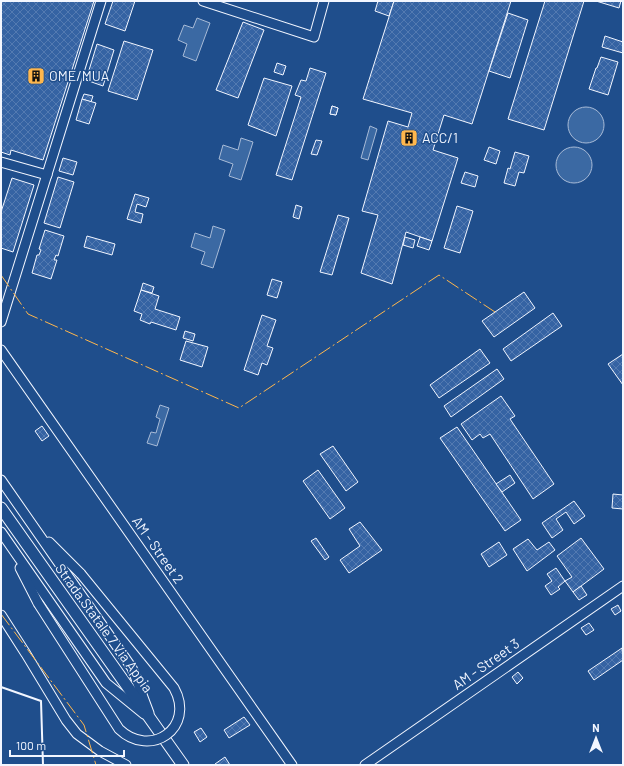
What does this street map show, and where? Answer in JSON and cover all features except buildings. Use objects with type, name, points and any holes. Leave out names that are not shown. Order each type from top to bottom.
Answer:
[{"type":"main road","name":"Strada Statale 7 Via Appia","points":[[1,508],[183,765]]},
{"type":"street","points":[[1,322],[101,1]]},
{"type":"street","points":[[203,1],[314,37],[324,1]]},
{"type":"street","points":[[1,162],[46,175]]},
{"type":"street","name":"AM - Street 2","points":[[1,350],[292,765]]},
{"type":"street","points":[[1,480],[132,668],[153,722]]},
{"type":"street","points":[[7,541],[38,603],[119,729],[130,738],[144,742],[156,740],[168,733],[179,720],[181,707],[174,688],[81,574],[34,527]]},
{"type":"street","points":[[1,532],[106,683],[153,722]]},
{"type":"street","name":"AM - Street 3","points":[[365,765],[623,586]]},
{"type":"street","points":[[1,616],[66,720],[77,734],[100,751],[126,765]]},
{"type":"water","points":[[197,18],[210,23],[196,61],[183,56],[187,44],[178,40],[184,25],[193,28]]},
{"type":"water","points":[[590,107],[599,112],[603,118],[603,132],[599,138],[590,143],[582,143],[573,138],[569,132],[568,121],[573,112],[579,108]]},
{"type":"water","points":[[370,126],[377,129],[368,160],[361,158]]},
{"type":"water","points":[[241,138],[253,142],[241,180],[229,176],[233,164],[219,159],[223,145],[238,150]]},
{"type":"water","points":[[578,147],[587,152],[591,158],[591,172],[587,178],[578,183],[570,183],[561,178],[557,172],[556,161],[561,152],[567,148]]},
{"type":"water","points":[[213,226],[225,230],[213,268],[201,264],[205,252],[191,247],[195,233],[210,238]]},
{"type":"water","points":[[160,405],[169,408],[157,446],[147,443],[151,432],[156,433],[160,419],[156,417]]},
{"type":"wall","points":[[1,687],[41,701],[43,765]]},
{"type":"power","points":[[1,275],[28,314],[239,408],[439,275],[495,312]]},
{"type":"power","points":[[1,614],[84,725],[96,765]]},
{"type":"place","name":"OME/MUA","points":[[36,76]]},
{"type":"place","name":"ACC/1","points":[[409,138]]}]
